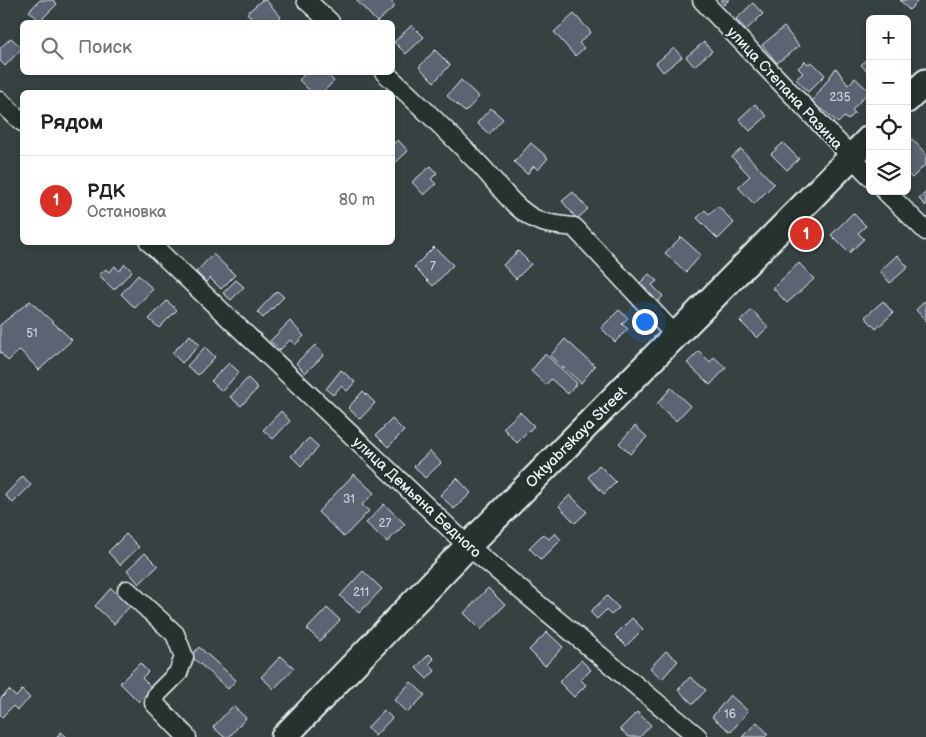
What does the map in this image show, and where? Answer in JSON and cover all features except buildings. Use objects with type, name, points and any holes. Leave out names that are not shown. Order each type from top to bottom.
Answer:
[{"type":"main road","points":[[911,96],[926,82]]},
{"type":"main road","name":"Oktyabrskaya Street","points":[[284,737],[468,546],[866,142]]},
{"type":"street","points":[[306,0],[328,20]]},
{"type":"street","name":"улица Степана Разина","points":[[702,0],[866,172]]},
{"type":"street","points":[[387,75],[480,165],[521,210],[534,219],[543,222],[574,227],[676,336]]},
{"type":"street","points":[[0,101],[20,120]]},
{"type":"street","points":[[890,195],[926,231]]},
{"type":"street","name":"улица Демьяна Бедного","points":[[152,245],[468,546],[698,737]]},
{"type":"street","points":[[127,590],[175,634],[184,658],[178,673],[157,694],[154,703],[188,737]]},
{"type":"place","name":"РДК","points":[[806,234]]}]
